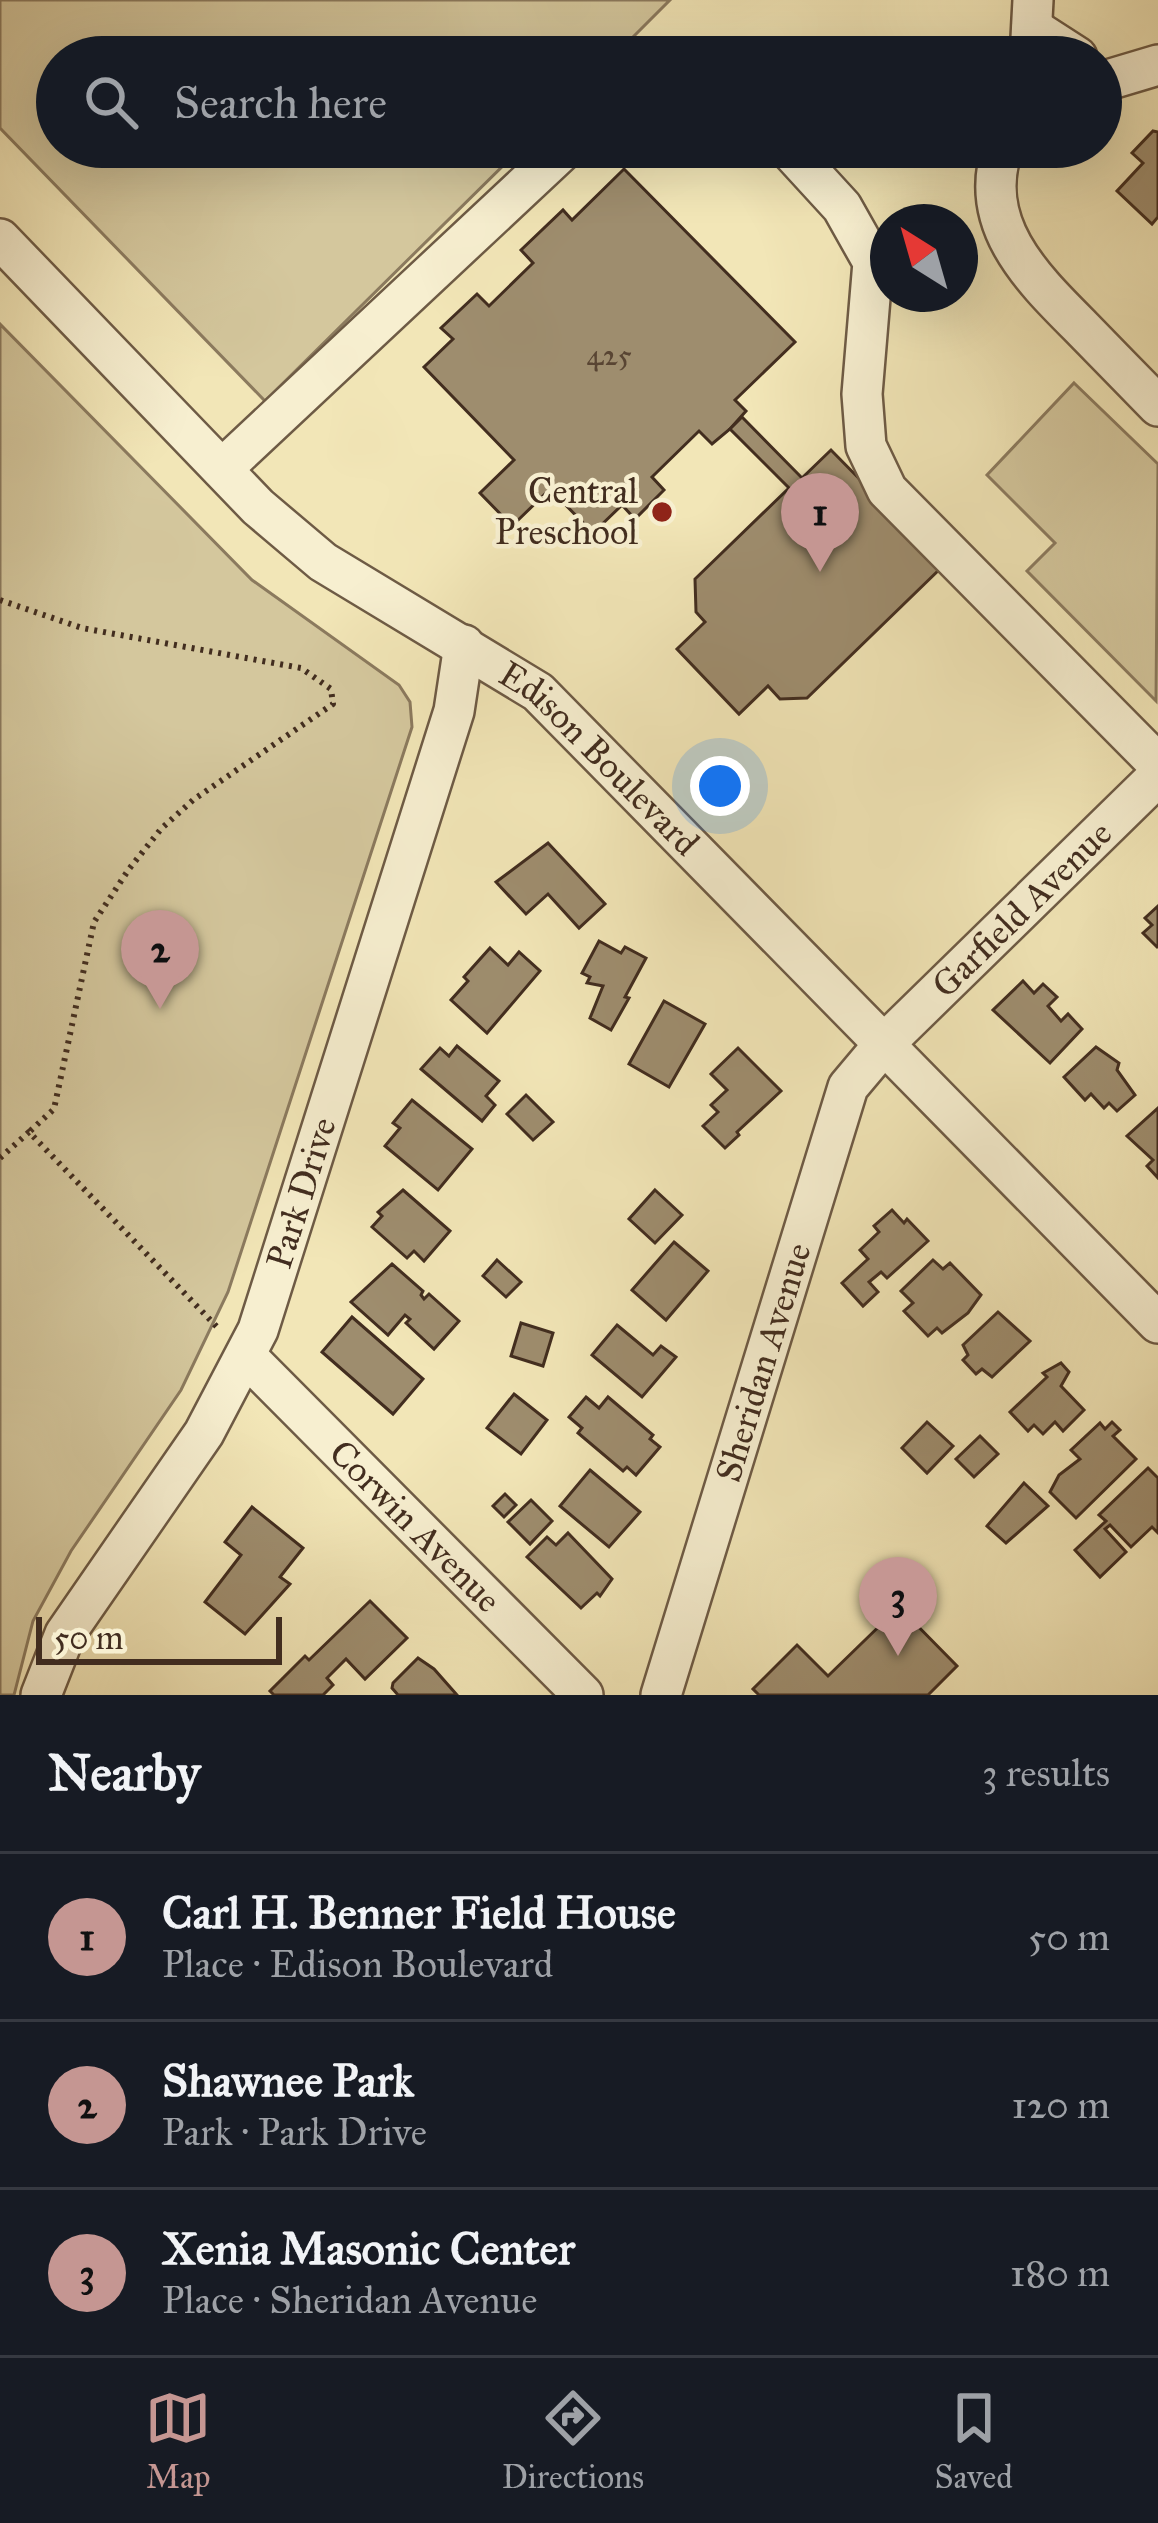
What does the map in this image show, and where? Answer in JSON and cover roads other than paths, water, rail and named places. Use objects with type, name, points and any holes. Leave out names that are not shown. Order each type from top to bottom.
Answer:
[{"type":"street","points":[[1122,69],[1158,65]]},
{"type":"street","points":[[222,469],[544,168]]},
{"type":"street","points":[[806,168],[842,207],[873,262],[862,394],[866,446],[887,490],[1158,764]]},
{"type":"street","points":[[999,168],[995,194],[1009,245],[1045,290],[1158,406]]},
{"type":"street","name":"Edison Boulevard","points":[[0,239],[258,507],[323,562],[538,692],[1158,1323]]},
{"type":"street","name":"Park Drive","points":[[41,1695],[65,1634],[204,1433],[246,1356],[273,1288],[454,711],[464,645]]},
{"type":"street","name":"Garfield Avenue","points":[[885,1043],[1158,776]]},
{"type":"street","name":"Sheridan Avenue","points":[[662,1695],[848,1087],[885,1043]]},
{"type":"street","name":"Corwin Avenue","points":[[246,1356],[583,1695]]},
{"type":"place","name":"Central Preschool","points":[[662,512]]},
{"type":"place","name":"Carl H. Benner Field House","points":[[820,572]]},
{"type":"place","name":"Shawnee Park","points":[[160,1009]]},
{"type":"place","name":"Xenia Masonic Center","points":[[898,1656]]}]
